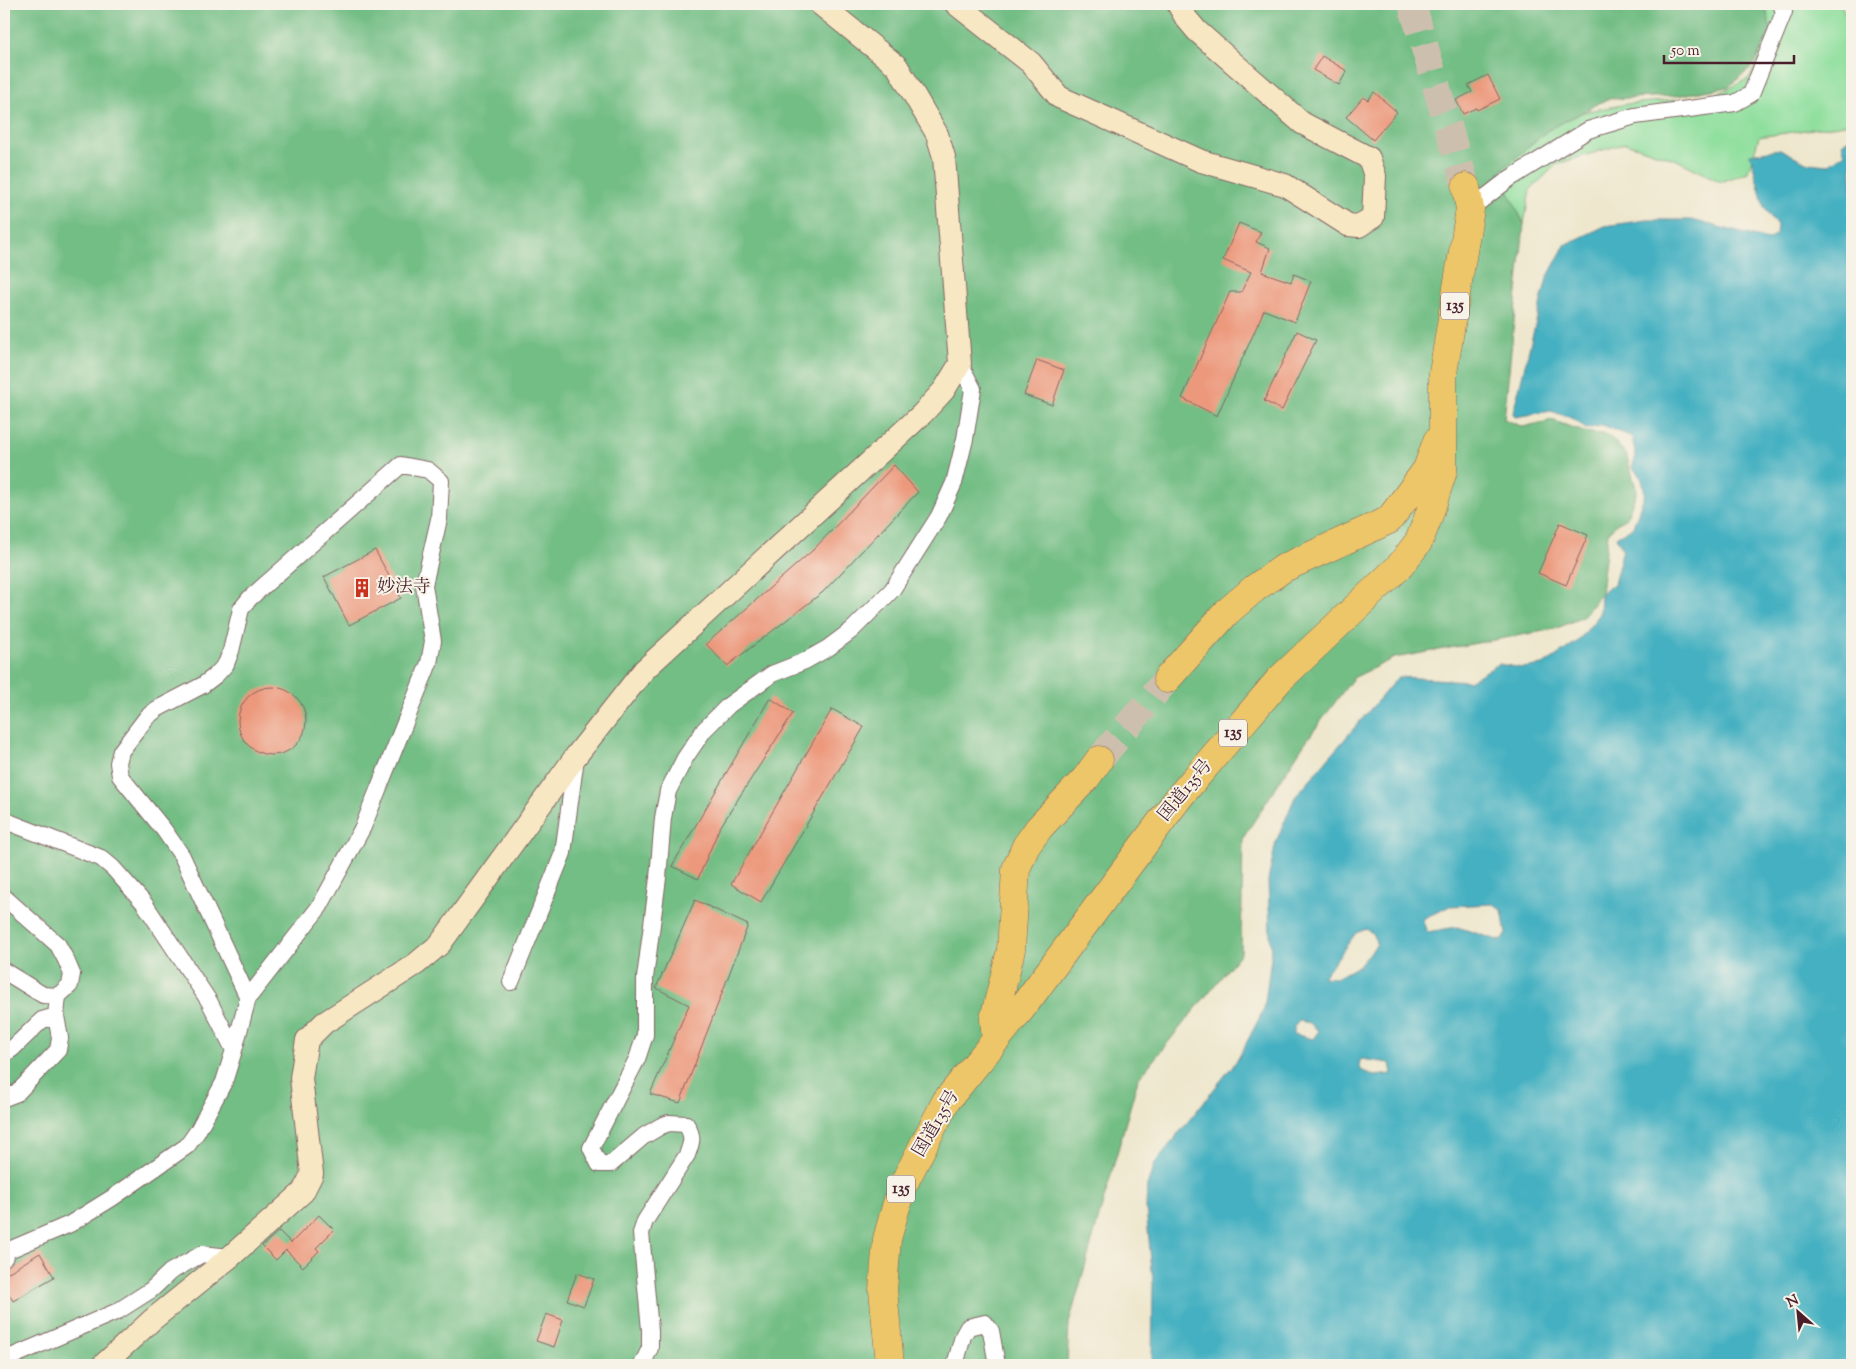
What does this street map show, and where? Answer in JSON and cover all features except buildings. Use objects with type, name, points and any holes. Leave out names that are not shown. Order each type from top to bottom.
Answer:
[{"type":"highway","name":"国道135号","points":[[890,1365],[884,1282],[887,1239],[901,1189],[946,1101],[1022,1008],[1180,796],[1272,687],[1399,567],[1418,541],[1428,518],[1443,471],[1443,372],[1468,198]]},
{"type":"highway","name":"国道135号","points":[[1167,679],[1227,612],[1255,588],[1284,568],[1389,520],[1427,469],[1443,425]]},
{"type":"highway","points":[[996,1040],[994,1019],[1011,950],[1016,869],[1026,846],[1039,828],[1086,778],[1100,760]]},
{"type":"street","points":[[642,1365],[650,1348],[650,1330],[641,1234],[646,1221],[687,1155],[692,1143],[692,1133],[686,1124],[669,1123],[644,1136],[611,1164],[599,1164],[591,1148],[637,1059],[645,1035],[645,978],[658,878],[663,818],[668,791],[685,758],[704,730],[729,705],[772,674],[806,661],[828,648],[852,630],[892,590],[939,516],[954,483],[965,439],[973,389],[960,364],[944,157],[937,134],[897,66],[820,4]]},
{"type":"street","points":[[956,4],[1031,63],[1059,97],[1201,161],[1285,185],[1348,224],[1359,226],[1373,217],[1375,176],[1369,158],[1302,123],[1197,31],[1186,18],[1178,4]]},
{"type":"street","points":[[1468,198],[1509,179],[1588,130],[1635,116],[1735,103],[1751,94],[1784,12],[1781,4]]},
{"type":"street","points":[[103,1365],[152,1320],[230,1257],[303,1192],[312,1174],[301,1078],[307,1040],[324,1023],[416,964],[440,944],[576,756],[644,670],[922,414],[944,390],[960,364]]},
{"type":"street","points":[[6,1251],[70,1224],[112,1198],[187,1146],[197,1132],[224,1082],[248,998],[320,906],[359,835],[429,663],[433,641],[424,585],[439,519],[441,480],[428,470],[401,465],[250,598],[241,609],[232,651],[226,664],[203,685],[157,709],[148,717],[122,751],[118,763],[120,776],[164,830],[182,856],[248,998]]},
{"type":"street","points":[[511,982],[563,853],[576,756]]},
{"type":"street","points":[[4,819],[101,858],[113,868],[144,903],[209,1001],[234,1050]]},
{"type":"street","points":[[4,897],[58,945],[72,974],[70,985],[58,996],[56,1016],[60,1038],[58,1050],[17,1093],[4,1098]]},
{"type":"street","points":[[4,971],[44,994],[58,996]]},
{"type":"street","points":[[4,1054],[12,1049],[42,1020],[56,1016]]},
{"type":"street","points":[[4,1355],[34,1348],[118,1312],[151,1290],[170,1272],[202,1254],[230,1257]]},
{"type":"street","points":[[955,1365],[963,1336],[968,1327],[985,1323],[991,1331],[997,1365]]},
{"type":"green space","points":[[4,4],[1765,4],[1771,30],[1752,67],[1728,87],[1676,96],[1607,99],[1548,130],[1499,172],[1524,224],[1504,419],[1523,427],[1552,420],[1584,432],[1608,435],[1626,454],[1637,491],[1626,519],[1616,524],[1608,533],[1601,593],[1583,617],[1555,629],[1394,658],[1353,678],[1304,744],[1243,838],[1241,953],[1138,1079],[1069,1323],[1067,1365],[4,1365]]},
{"type":"green space","points":[[1762,4],[1841,4],[1852,30],[1852,123],[1759,137],[1748,172],[1721,182],[1677,160],[1626,143],[1557,164],[1530,190],[1524,224],[1499,172],[1548,130],[1583,112],[1627,104],[1711,97],[1750,78],[1766,39]]},
{"type":"water","points":[[1852,136],[1852,1365],[1152,1365],[1153,1282],[1146,1208],[1147,1185],[1155,1163],[1238,1059],[1264,1009],[1271,958],[1268,881],[1276,842],[1295,797],[1398,677],[1469,681],[1499,664],[1522,668],[1543,665],[1578,641],[1600,614],[1601,593],[1614,584],[1623,549],[1616,537],[1633,527],[1645,493],[1641,476],[1632,468],[1636,456],[1632,437],[1603,425],[1586,429],[1574,419],[1551,411],[1515,417],[1513,413],[1547,278],[1565,245],[1605,226],[1646,220],[1692,220],[1768,240],[1776,235],[1777,226],[1764,207],[1750,154],[1780,149],[1808,163],[1828,165],[1845,153],[1842,144]],"holes":[[[1494,904],[1502,910],[1506,934],[1501,941],[1457,927],[1427,932],[1422,919],[1450,906]],[[1366,929],[1372,933],[1377,944],[1360,965],[1336,978],[1323,977],[1356,933]],[[1299,1021],[1310,1023],[1318,1032],[1313,1039],[1294,1034],[1294,1027]],[[1361,1059],[1390,1063],[1392,1074],[1374,1076],[1361,1070],[1359,1064]]]},
{"type":"tunnel","points":[[1412,4],[1466,187]]},
{"type":"tunnel","points":[[1099,760],[1167,679]]},
{"type":"place","name":"妙法寺","points":[[362,588]]}]
